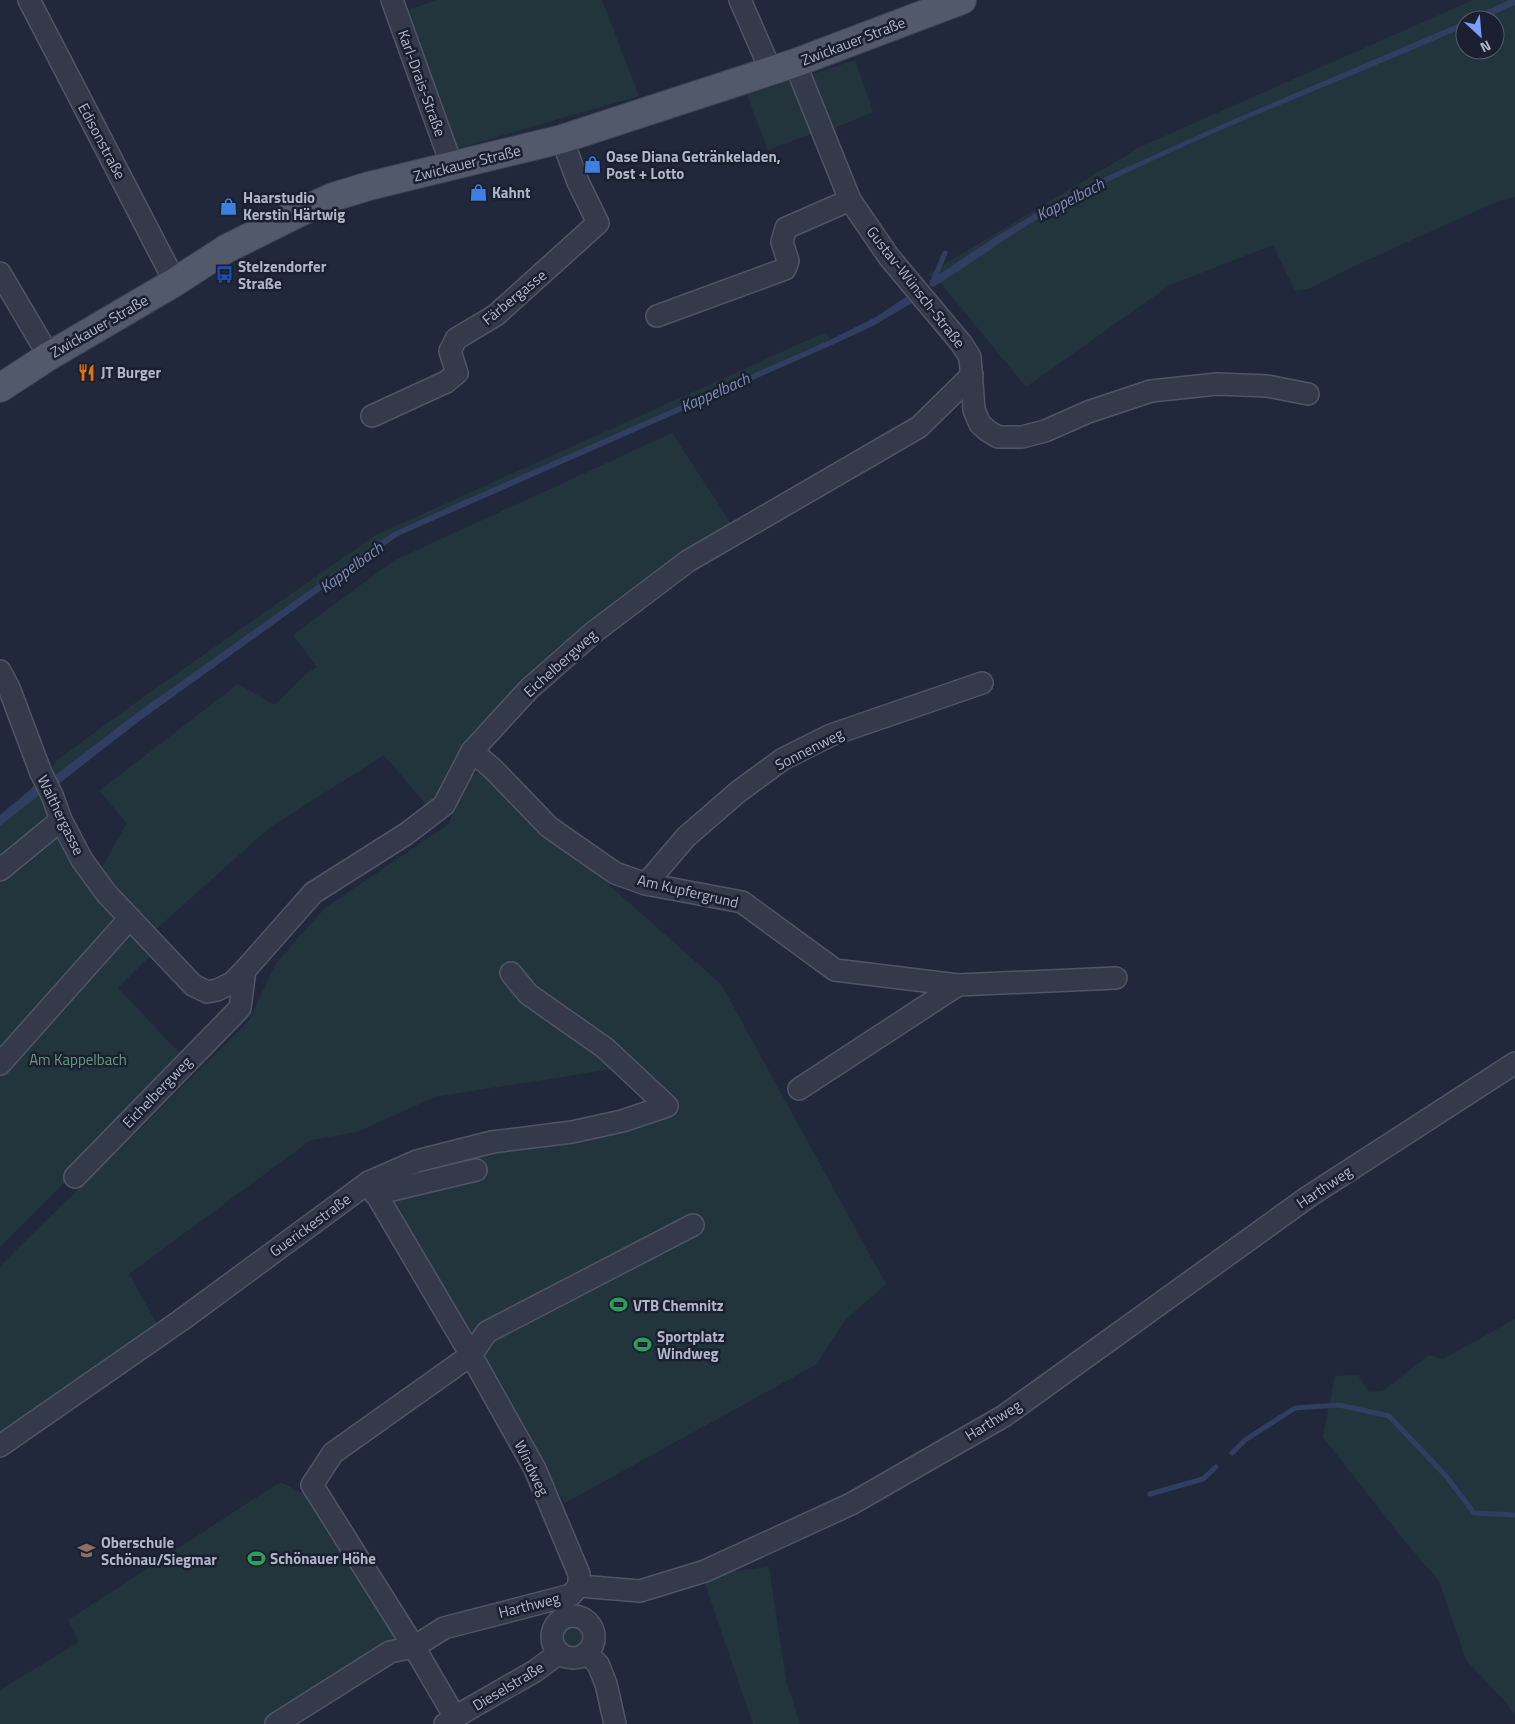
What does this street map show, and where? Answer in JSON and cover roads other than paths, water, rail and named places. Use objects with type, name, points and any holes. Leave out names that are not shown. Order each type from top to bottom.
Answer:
[{"type":"main road","name":"Zwickauer Straße","points":[[0,388],[49,356],[175,282],[226,249],[333,198],[369,186],[562,139],[783,67],[962,0]]},
{"type":"street","name":"Karl-Drais-Straße","points":[[392,0],[452,166]]},
{"type":"street","name":"Gustav-Wünsch-Straße","points":[[740,0],[783,67],[850,200],[905,278],[961,343],[970,357],[974,410],[980,424],[998,437],[1022,437],[1044,431],[1088,412],[1151,391],[1218,384],[1267,386],[1308,394]]},
{"type":"street","name":"Edisonstraße","points":[[37,3],[175,282]]},
{"type":"street","name":"Färbergasse","points":[[372,416],[446,382],[457,373],[450,351],[456,339],[496,315],[598,223],[578,182],[562,139]]},
{"type":"street","points":[[657,316],[785,269],[788,260],[782,242],[786,228],[850,200]]},
{"type":"street","points":[[0,273],[49,356]]},
{"type":"street","name":"Eichelbergweg","points":[[193,985],[206,992],[232,983],[246,970],[313,893],[406,834],[444,805],[472,751],[529,689],[594,632],[688,560],[919,427],[972,374]]},
{"type":"street","name":"Walthergasse","points":[[0,672],[9,688],[61,820],[82,860],[106,893],[193,985]]},
{"type":"street","name":"Sonnenweg","points":[[646,884],[686,837],[738,792],[783,759],[831,735],[982,683]]},
{"type":"street","name":"Am Kupfergrund","points":[[472,751],[494,769],[549,827],[615,873],[646,884],[742,902],[835,970],[958,985],[1116,978]]},
{"type":"street","points":[[0,870],[61,820]]},
{"type":"street","points":[[0,1064],[130,918]]},
{"type":"street","name":"Eichelbergweg","points":[[75,1177],[240,1008],[246,970]]},
{"type":"street","name":"Guerickestraße","points":[[0,1446],[372,1188],[417,1161],[492,1142],[572,1132],[622,1121],[667,1106],[605,1048],[528,994],[511,973]]},
{"type":"street","points":[[799,1089],[958,985]]},
{"type":"street","name":"Harthweg","points":[[414,1647],[444,1628],[571,1595],[578,1586],[640,1591],[705,1571],[851,1504],[1004,1416],[1308,1197],[1515,1063]]},
{"type":"street","points":[[372,1188],[476,1170]]},
{"type":"street","name":"Windweg","points":[[372,1188],[471,1355],[535,1469],[580,1574],[578,1586]]},
{"type":"street","points":[[471,1355],[487,1332],[693,1225]]},
{"type":"street","name":"Dieselstraße","points":[[471,1355],[332,1452],[312,1485],[414,1647],[450,1720],[536,1672],[559,1653]]},
{"type":"street","name":"Dieselstraße","points":[[577,1617],[588,1623],[594,1635],[594,1642],[586,1653],[576,1658],[570,1658],[559,1653],[553,1641],[554,1628],[564,1619],[577,1617]]},
{"type":"street","points":[[276,1724],[390,1652],[414,1647]]},
{"type":"street","points":[[586,1653],[598,1664],[606,1684],[614,1724]]},
{"type":"water","points":[[1509,0],[1515,0],[1515,5],[1504,10],[1488,10]]},
{"type":"water","name":"Kappelbach","points":[[1455,25],[1455,31],[1208,136],[1107,183],[1041,217],[933,287],[929,281],[994,238],[1068,194],[1223,124]]},
{"type":"water","name":"Kappelbach","points":[[906,297],[912,303],[873,326],[398,536],[138,722],[56,786],[50,779],[138,712],[394,532],[830,340],[876,317]]},
{"type":"water","points":[[38,780],[43,792],[0,826],[0,815],[30,790]]},
{"type":"waterway","points":[[932,284],[945,253]]},
{"type":"waterway","points":[[1232,1453],[1245,1440],[1295,1408],[1339,1405],[1389,1416],[1446,1476],[1474,1513],[1515,1515]]},
{"type":"waterway","points":[[1150,1494],[1203,1479],[1216,1467]]},
{"type":"place","name":"Oase Diana Getränkeladen, Post + Lotto","points":[[592,165]]},
{"type":"place","name":"Kahnt","points":[[478,192]]},
{"type":"place","name":"Haarstudio Kerstin Härtwig","points":[[229,206]]},
{"type":"place","name":"Stelzendorfer Straße","points":[[224,275]]},
{"type":"place","name":"JT Burger","points":[[87,372]]},
{"type":"place","name":"VTB Chemnitz","points":[[619,1305]]},
{"type":"place","name":"Sportplatz Windweg","points":[[643,1345]]},
{"type":"place","name":"Oberschule Schönau/Siegmar","points":[[87,1551]]},
{"type":"place","name":"Schönauer Höhe","points":[[256,1558]]},
{"type":"park label","name":"Am Kappelbach","points":[[78,1059]]}]
